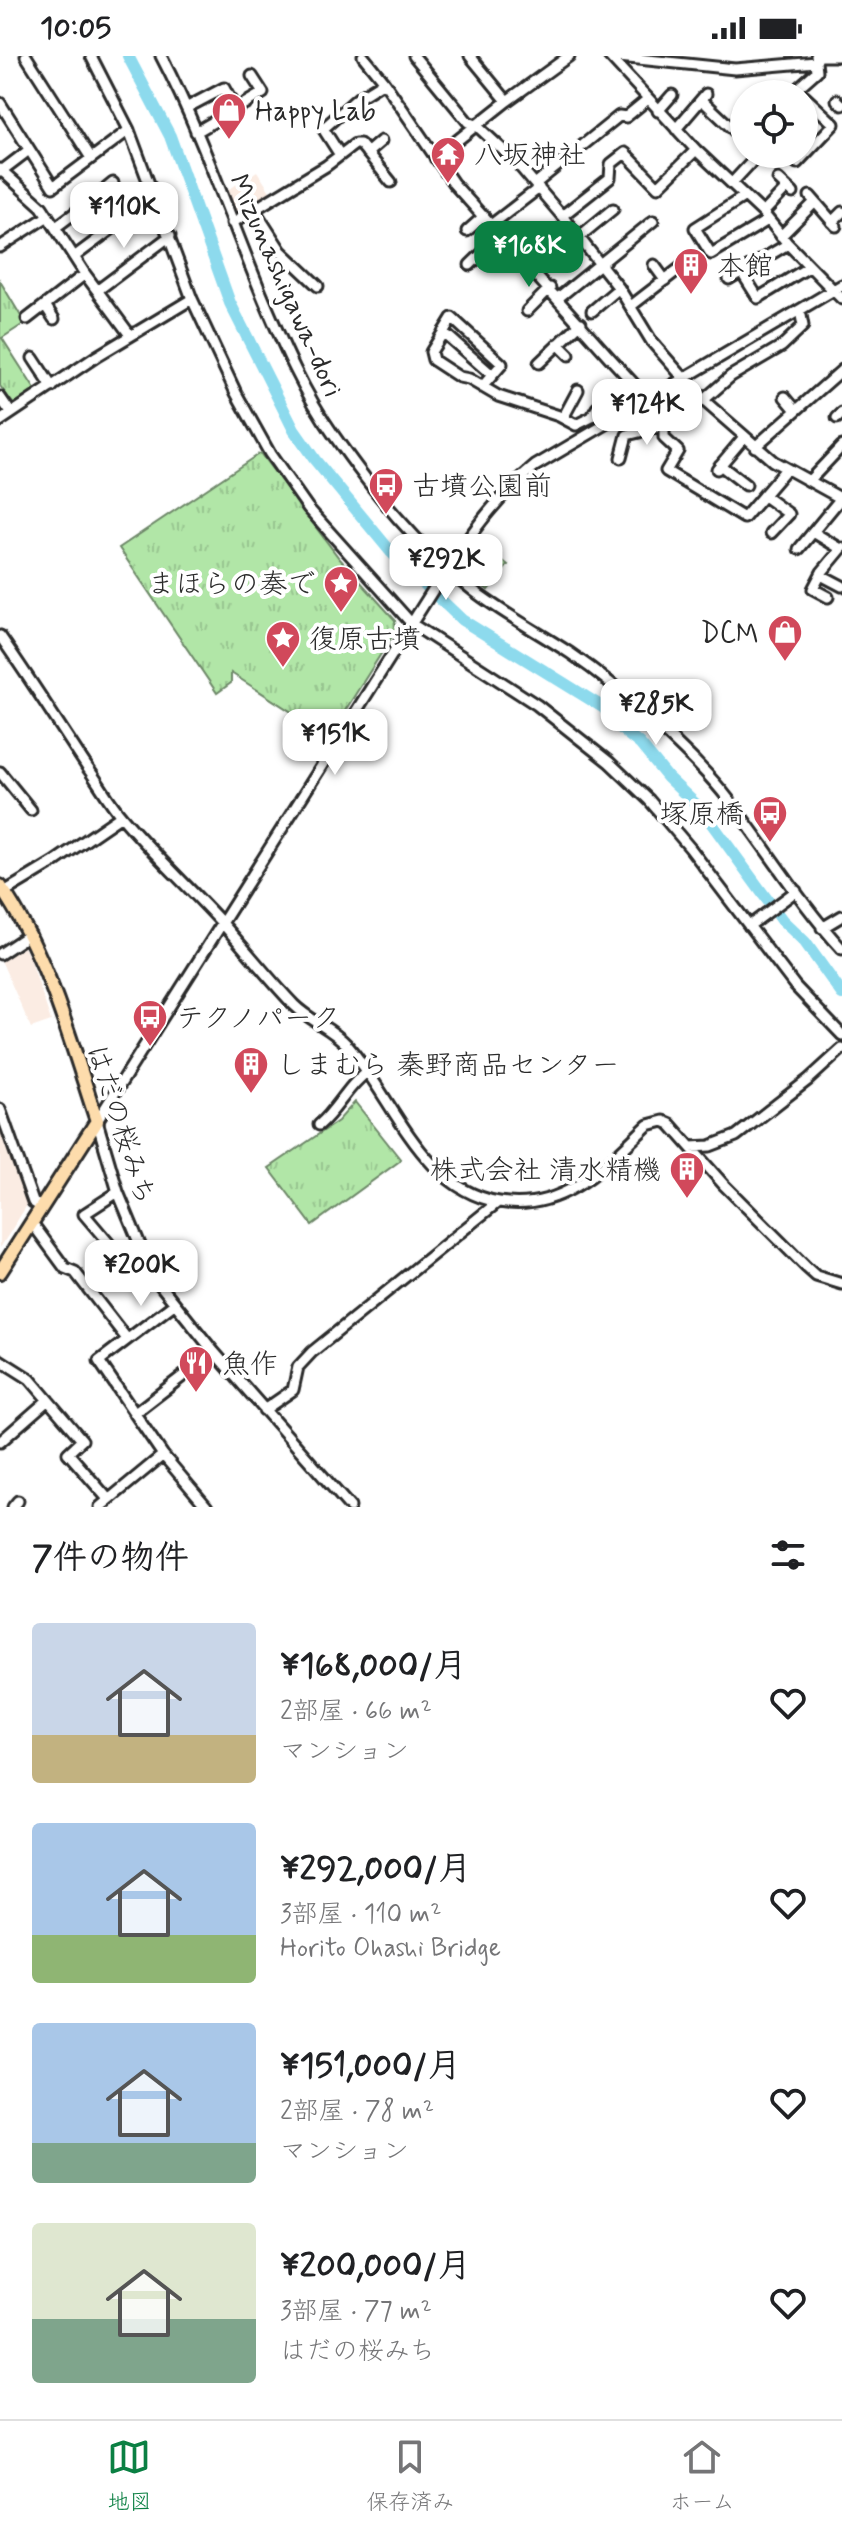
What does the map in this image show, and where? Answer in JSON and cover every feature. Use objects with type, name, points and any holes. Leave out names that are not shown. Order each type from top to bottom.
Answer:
[{"type":"main road","name":"はだの桜みち","points":[[2,889],[46,967],[97,1121]]},
{"type":"main road","points":[[0,1272],[97,1121]]},
{"type":"street","points":[[26,56],[91,158]]},
{"type":"street","points":[[91,56],[129,130],[192,299],[236,393],[270,454],[308,508],[412,624],[537,705],[609,762],[649,800],[752,923],[795,986],[842,1035]]},
{"type":"street","points":[[363,56],[453,183],[648,399],[670,416]]},
{"type":"street","points":[[414,56],[468,122],[476,125],[516,162],[537,186],[619,288],[652,342],[702,399],[755,447],[786,469],[842,499],[799,549]]},
{"type":"street","points":[[470,56],[507,101]]},
{"type":"street","points":[[435,158],[569,56]]},
{"type":"street","points":[[609,56],[692,61],[731,69],[839,56]]},
{"type":"street","points":[[609,56],[696,150],[765,216],[809,267],[838,288],[842,299]]},
{"type":"street","points":[[731,69],[733,56]]},
{"type":"street","name":"Mizunashigawa-dori","points":[[166,58],[286,352],[332,433],[401,522],[445,571],[595,672],[693,759],[728,798],[792,894],[842,949]]},
{"type":"street","points":[[810,80],[817,71],[817,58]]},
{"type":"street","points":[[196,132],[263,93],[252,76]]},
{"type":"street","points":[[340,155],[325,127],[358,98],[384,82]]},
{"type":"street","points":[[186,108],[224,88],[236,110]]},
{"type":"street","points":[[658,111],[672,95]]},
{"type":"street","points":[[676,129],[704,97],[730,125]]},
{"type":"street","points":[[491,225],[619,116],[626,117],[648,99]]},
{"type":"street","points":[[0,103],[53,187],[129,130]]},
{"type":"street","points":[[818,110],[834,124],[818,136]]},
{"type":"street","points":[[367,153],[381,141]]},
{"type":"street","points":[[232,223],[355,144],[360,144],[389,175]]},
{"type":"street","points":[[29,150],[0,171],[28,193],[48,216],[85,274],[130,335]]},
{"type":"street","points":[[562,216],[610,178],[611,164],[623,150],[658,187],[696,150]]},
{"type":"street","points":[[732,183],[747,168]]},
{"type":"street","points":[[745,196],[695,228],[711,254],[765,216],[790,191],[778,179]]},
{"type":"street","points":[[56,227],[113,183]]},
{"type":"street","points":[[74,257],[117,225],[96,197]]},
{"type":"street","points":[[729,279],[784,240],[813,199],[834,224],[842,212]]},
{"type":"street","points":[[254,209],[281,251],[318,286]]},
{"type":"street","points":[[535,273],[613,209]]},
{"type":"street","points":[[0,247],[48,216]]},
{"type":"street","points":[[467,231],[484,216]]},
{"type":"street","points":[[558,298],[653,221]]},
{"type":"street","points":[[470,265],[501,235]]},
{"type":"street","points":[[98,290],[170,236]]},
{"type":"street","points":[[631,306],[688,262]]},
{"type":"street","points":[[654,265],[665,280]]},
{"type":"street","points":[[741,271],[758,298],[809,267]]},
{"type":"street","points":[[27,319],[85,274]]},
{"type":"street","points":[[527,311],[550,288]]},
{"type":"street","points":[[592,311],[619,288]]},
{"type":"street","points":[[97,1121],[484,514],[535,466],[838,288]]},
{"type":"street","points":[[0,421],[130,335],[192,299]]},
{"type":"street","points":[[38,308],[54,319]]},
{"type":"street","points":[[786,469],[744,518],[666,471],[678,451],[664,438],[664,426],[670,416],[702,399],[731,376],[782,346],[803,326],[800,310]]},
{"type":"street","points":[[482,387],[502,364],[452,318],[431,352],[433,360],[459,377],[469,379],[482,387],[498,396],[576,425],[592,417],[595,409],[600,407],[611,420]]},
{"type":"street","points":[[539,363],[581,323]]},
{"type":"street","points":[[443,332],[492,375]]},
{"type":"street","points":[[558,344],[569,355]]},
{"type":"street","points":[[33,358],[52,387]]},
{"type":"street","points":[[755,447],[842,370]]},
{"type":"street","points":[[563,418],[578,390]]},
{"type":"street","points":[[0,397],[11,413]]},
{"type":"street","points":[[785,397],[796,410]]},
{"type":"street","points":[[621,458],[627,435],[664,426]]},
{"type":"street","points":[[741,483],[719,467],[744,437]]},
{"type":"street","points":[[809,481],[837,448]]},
{"type":"street","points":[[764,496],[789,514],[771,533]]},
{"type":"street","points":[[813,532],[841,549],[810,587],[828,597]]},
{"type":"street","points":[[821,575],[842,586]]},
{"type":"street","points":[[0,636],[121,816],[297,1008],[334,1033],[368,1071],[434,1168],[462,1189],[498,1202],[534,1202],[578,1188],[648,1125],[658,1121],[670,1124],[724,1185],[806,1267],[816,1276],[842,1284]]},
{"type":"street","points":[[0,772],[31,810]]},
{"type":"street","points":[[2,889],[54,862],[121,816]]},
{"type":"street","points":[[752,923],[792,894]]},
{"type":"street","points":[[822,928],[842,916]]},
{"type":"street","points":[[0,954],[30,934]]},
{"type":"street","points":[[691,1147],[710,1146],[736,1136],[842,1049]]},
{"type":"street","points":[[319,1125],[332,1114],[349,1087],[368,1071]]},
{"type":"street","points":[[0,1109],[33,1202],[41,1207]]},
{"type":"street","name":"はだの桜みち","points":[[97,1121],[118,1192],[150,1269],[214,1352],[350,1507]]},
{"type":"street","points":[[118,1192],[84,1214],[134,1273],[150,1269]]},
{"type":"street","points":[[264,1410],[293,1390],[298,1367],[312,1352],[498,1202]]},
{"type":"street","points":[[32,1223],[65,1268],[75,1272],[127,1339]]},
{"type":"street","points":[[174,1304],[99,1361],[163,1455],[207,1507]]},
{"type":"street","points":[[135,1413],[214,1352]]},
{"type":"street","points":[[2,1364],[23,1373],[82,1440],[68,1453],[108,1499]]},
{"type":"street","points":[[0,1442],[48,1400]]},
{"type":"street","points":[[100,1507],[163,1455]]},
{"type":"shaded area","points":[[257,171],[271,196],[238,217],[228,190]]},
{"type":"shaded area","points":[[22,943],[51,1021],[31,1028],[0,958]]},
{"type":"shaded area","points":[[0,1117],[29,1202],[0,1248]]},
{"type":"green space","points":[[0,281],[25,323],[2,338],[36,391],[15,406],[0,386]]},
{"type":"green space","points":[[260,453],[339,558],[395,620],[396,630],[329,736],[231,673],[231,683],[217,693],[119,548]]},
{"type":"green space","points":[[476,540],[508,565],[488,590],[464,571],[462,562]]},
{"type":"green space","points":[[355,1102],[401,1160],[312,1225],[269,1168],[338,1121]]},
{"type":"waterway","points":[[128,56],[170,136],[230,303],[294,430],[315,460],[391,552],[462,620],[604,708],[640,744],[668,778],[702,810],[782,920],[805,942],[842,994]]},
{"type":"place","name":"Happy Lab","points":[[229,141]]},
{"type":"place","name":"八坂神社","points":[[448,185]]},
{"type":"place","name":"本館","points":[[691,296]]},
{"type":"place","name":"古墳公園前","points":[[386,516]]},
{"type":"place","name":"まほらの奏で","points":[[341,614]]},
{"type":"place","name":"DCM","points":[[785,663]]},
{"type":"place","name":"復原古墳","points":[[283,669]]},
{"type":"place","name":"塚原橋","points":[[770,844]]},
{"type":"place","name":"テクノパーク","points":[[150,1048]]},
{"type":"place","name":"しまむら 秦野商品センター","points":[[251,1095]]},
{"type":"place","name":"株式会社 清水精機","points":[[687,1200]]},
{"type":"place","name":"魚作","points":[[196,1394]]}]
